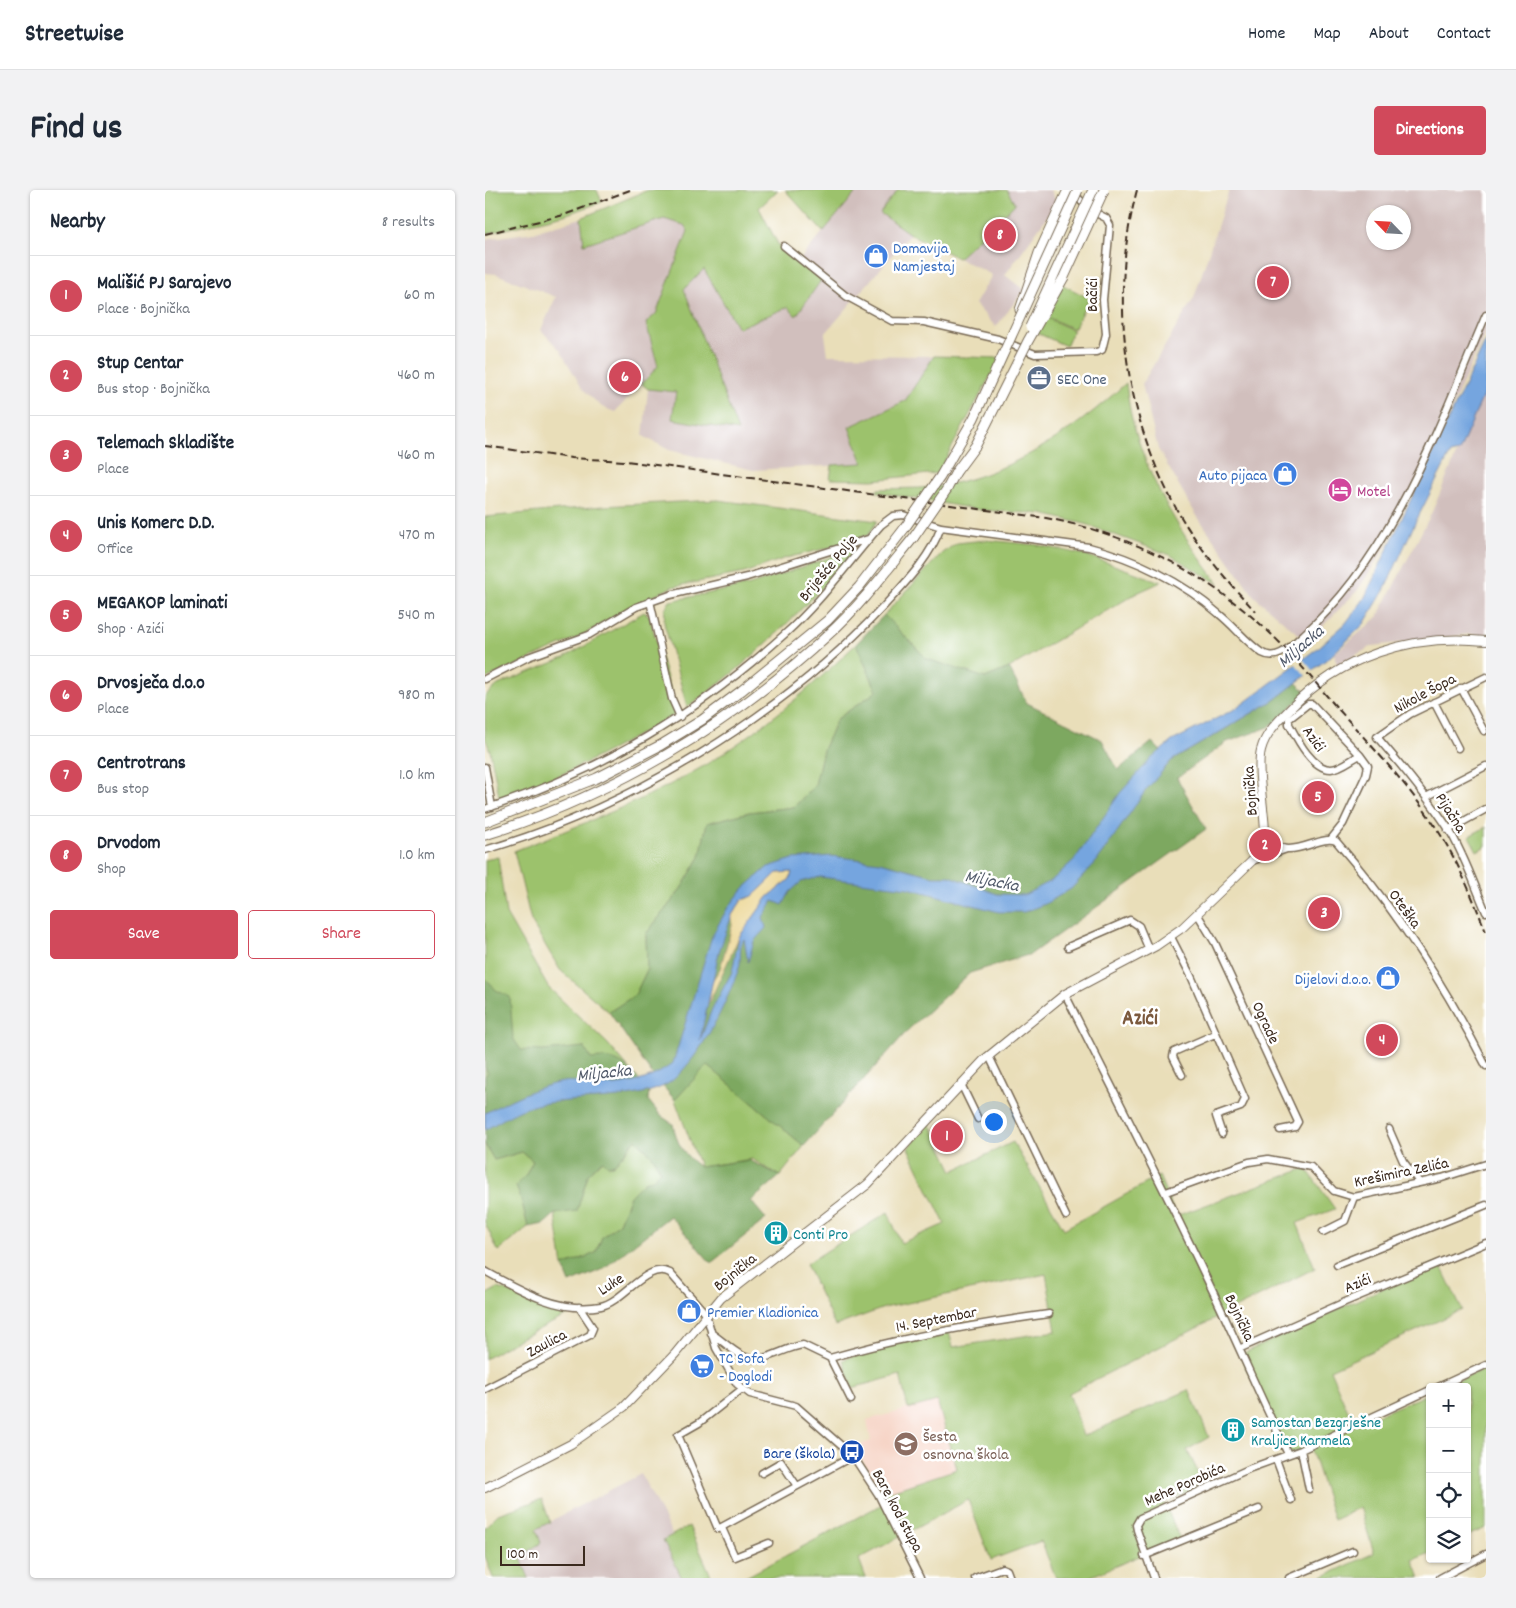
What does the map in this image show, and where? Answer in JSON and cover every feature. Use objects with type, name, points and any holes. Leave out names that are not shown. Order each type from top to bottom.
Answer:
[{"type":"highway","points":[[1013,334],[1039,253],[1068,190]]},
{"type":"highway","points":[[485,822],[597,778],[661,745],[702,720],[741,691],[828,620],[859,587],[904,529],[959,447],[991,383],[1079,190]]},
{"type":"highway","points":[[956,472],[1011,366],[1093,190]]},
{"type":"highway","points":[[485,835],[589,797],[656,761],[723,719],[766,687],[830,633],[874,586],[914,537],[976,445],[1028,341],[1064,277],[1104,190]]},
{"type":"main road","name":"Bojnička","points":[[485,1488],[571,1444],[623,1407],[675,1354],[705,1314],[721,1298],[867,1184],[989,1056],[1065,994],[1171,937],[1198,915],[1253,861],[1261,847],[1265,830],[1261,750],[1274,726],[1310,690],[1344,666],[1395,647],[1432,639],[1486,641]]},
{"type":"street","name":"Bačići","points":[[784,246],[846,296],[892,321],[924,322],[998,339],[1035,354],[1096,352],[1102,350],[1105,343],[1103,300],[1110,225],[1106,218],[1088,209],[1072,190]]},
{"type":"street","points":[[869,539],[888,518],[898,515],[909,516],[941,527],[1089,547],[1109,552],[1161,575],[1200,598],[1257,649],[1265,655],[1276,656],[1281,654],[1318,621],[1337,600],[1377,546],[1421,464],[1486,315]]},
{"type":"street","points":[[485,850],[600,806],[660,777],[753,719],[826,662],[865,626],[929,554],[941,527]]},
{"type":"street","name":"Briješće Polje","points":[[485,679],[528,657],[589,635],[635,607],[670,595],[747,577],[869,539]]},
{"type":"street","name":"Briješće Polje","points":[[488,808],[570,777],[638,744],[717,691],[787,632],[817,601],[869,539]]},
{"type":"street","points":[[651,602],[672,699],[680,717]]},
{"type":"street","name":"Nikole Šopa","points":[[1377,736],[1410,714],[1486,676]]},
{"type":"street","points":[[1461,688],[1484,731]]},
{"type":"street","points":[[1434,702],[1458,748]]},
{"type":"street","name":"Azići","points":[[1331,839],[1343,824],[1367,775],[1368,766],[1360,755],[1312,704],[1304,705],[1289,719],[1293,732],[1314,761],[1321,767],[1334,769],[1360,755]]},
{"type":"street","name":"Pijačna","points":[[1377,736],[1426,797],[1448,830],[1468,868],[1486,912]]},
{"type":"street","points":[[1426,797],[1486,766]]},
{"type":"street","points":[[485,767],[488,808]]},
{"type":"street","points":[[1448,830],[1486,809]]},
{"type":"street","points":[[1265,830],[1271,840],[1287,849]]},
{"type":"street","points":[[1253,861],[1287,849],[1310,846],[1331,839]]},
{"type":"street","name":"Oteška","points":[[1331,839],[1336,841],[1359,867],[1431,968],[1457,1008],[1486,1066]]},
{"type":"street","name":"Ograde","points":[[1198,915],[1219,952],[1298,1122],[1295,1127],[1280,1130]]},
{"type":"street","points":[[1068,947],[1130,920],[1137,924],[1149,950]]},
{"type":"street","points":[[1171,937],[1191,976],[1245,1099],[1241,1107],[1216,1116],[1223,1134]]},
{"type":"street","name":"Bojnička","points":[[1065,994],[1166,1192],[1241,1348],[1260,1399],[1288,1454]]},
{"type":"street","points":[[1182,1075],[1173,1057],[1174,1052],[1215,1034]]},
{"type":"street","points":[[989,1056],[1066,1216]]},
{"type":"street","points":[[961,1084],[978,1119]]},
{"type":"street","points":[[1389,1129],[1403,1162],[1419,1182]]},
{"type":"street","name":"Krešimira Zelića","points":[[1166,1192],[1257,1160],[1278,1159],[1311,1166],[1334,1191],[1354,1197],[1442,1178],[1486,1164]]},
{"type":"street","points":[[1323,1232],[1345,1221],[1354,1197]]},
{"type":"street","name":"Azići","points":[[1337,1265],[1486,1205]]},
{"type":"street","name":"Azići","points":[[1241,1348],[1486,1243]]},
{"type":"street","name":"Luke","points":[[485,1271],[537,1297],[563,1305],[579,1307],[603,1306],[621,1296],[644,1277],[663,1270],[670,1273],[705,1314]]},
{"type":"street","name":"Zaulica","points":[[485,1389],[590,1335],[593,1328],[579,1307]]},
{"type":"street","points":[[705,1314],[716,1348],[742,1389],[699,1423],[678,1435],[718,1529],[722,1528],[735,1557],[769,1543]]},
{"type":"street","name":"14. Septembar","points":[[830,1358],[885,1342],[966,1325],[1049,1314]]},
{"type":"street","points":[[711,1333],[733,1350],[749,1359],[763,1358],[803,1345],[830,1358],[851,1400]]},
{"type":"street","points":[[1446,1383],[1486,1364]]},
{"type":"street","name":"Bare kod stupa","points":[[742,1389],[761,1398],[795,1406],[853,1456],[878,1494],[920,1578]]},
{"type":"street","name":"Mehe Porobića","points":[[1154,1578],[1144,1556],[1137,1530],[1136,1525],[1140,1518],[1301,1450],[1426,1392]]},
{"type":"street","points":[[1301,1450],[1309,1489]]},
{"type":"street","name":"Bare kod stupa","points":[[722,1528],[853,1456]]},
{"type":"street","points":[[1276,1459],[1291,1500]]},
{"type":"street","points":[[762,1473],[781,1462],[797,1486]]},
{"type":"street","points":[[1144,1556],[1259,1508]]},
{"type":"street","points":[[1289,1578],[1353,1551]]},
{"type":"street","points":[[1440,1578],[1486,1554]]},
{"type":"street","points":[[975,1578],[1002,1568],[1007,1570],[1010,1578]]},
{"type":"shaded area","points":[[858,190],[898,190],[880,213],[910,234],[825,334],[828,355],[934,356],[905,401],[849,427],[863,464],[753,470],[669,450],[643,436],[648,389],[676,392],[672,418],[707,354],[684,289],[704,269],[738,328],[822,280],[798,262]]},
{"type":"shaded area","points":[[1007,190],[1050,190],[1057,203],[1005,275],[1024,290],[996,327],[975,304],[992,275],[958,258],[1015,204]]},
{"type":"shaded area","points":[[1229,190],[1486,190],[1486,331],[1432,452],[1380,556],[1357,591],[1307,642],[1254,596],[1195,513],[1158,449],[1142,384],[1194,298]]},
{"type":"shaded area","points":[[581,218],[584,244],[664,219],[684,225],[688,230],[656,314],[646,323],[658,367],[615,412],[602,407],[582,388],[560,350],[541,330],[556,297],[496,274],[485,273],[485,239],[534,232]]},
{"type":"shaded area","points":[[1486,385],[1486,638],[1471,634],[1373,646],[1337,665],[1334,654],[1377,618],[1431,514]]},
{"type":"shaded area","name":"Šesta osnovna škola","points":[[937,1401],[957,1469],[885,1493],[853,1447],[871,1441],[867,1420]]},
{"type":"shaded area","points":[[641,1474],[672,1534],[663,1540],[682,1578],[529,1578],[520,1556],[541,1543],[535,1529]]},
{"type":"green space","points":[[485,190],[597,190],[602,202],[564,215],[485,234]]},
{"type":"green space","points":[[648,190],[778,190],[759,208],[779,246],[822,279],[796,316],[788,307],[738,328],[704,269],[684,289],[738,431],[672,419],[676,392],[648,389],[642,384],[658,366],[646,323],[656,314],[688,231],[684,225],[664,219],[584,244],[581,218]]},
{"type":"green space","points":[[785,190],[858,190],[823,232]]},
{"type":"green space","points":[[898,190],[1007,190],[1015,204],[958,258],[910,234],[880,213]]},
{"type":"green space","points":[[1061,284],[1089,298],[1074,329],[1045,316]]},
{"type":"green space","points":[[1045,317],[1073,330],[1066,346],[1037,333]]},
{"type":"green space","points":[[934,356],[1000,358],[938,473],[873,480],[830,479],[832,465],[863,463],[849,427],[905,401]]},
{"type":"green space","points":[[1126,383],[1133,423],[1159,491],[1193,548],[1219,584],[1170,555],[1085,524],[1042,514],[981,510],[877,492],[878,489],[925,488],[959,482],[986,474],[1012,463],[1037,450],[1084,419]]},
{"type":"green space","points":[[718,500],[877,521],[868,535],[836,546],[786,558],[744,573],[672,587],[629,608],[581,636],[485,679],[485,517],[603,506]]},
{"type":"green space","points":[[985,540],[1038,545],[1086,555],[1161,582],[1137,593],[1009,668],[985,678],[927,659],[884,615],[942,553],[957,543]]},
{"type":"green space","points":[[860,547],[799,612],[757,652],[734,672],[687,707],[664,623],[665,609],[670,601],[750,585]]},
{"type":"green space","points":[[644,612],[649,615],[677,713],[634,738],[590,760],[500,801],[490,751],[485,737],[485,696],[498,685],[564,658]]},
{"type":"green space","points":[[884,615],[927,659],[985,678],[1009,668],[1027,703],[1102,740],[1118,770],[1152,742],[1171,761],[1274,700],[1296,683],[1307,692],[1269,727],[1227,742],[1177,778],[1206,829],[1031,954],[970,973],[909,1029],[804,1146],[707,1065],[675,1100],[651,1073],[609,1012],[635,995],[647,970],[646,934],[679,892],[700,857],[707,823],[750,812],[794,807],[815,785],[823,750],[837,719],[877,691],[856,644]]},
{"type":"green space","points":[[856,644],[877,691],[837,719],[823,750],[815,785],[794,807],[749,812],[707,823],[700,857],[679,892],[646,934],[647,970],[635,995],[609,1012],[560,970],[531,921],[514,851],[586,823],[633,802],[680,780],[702,767],[743,740],[782,710]]},
{"type":"green space","points":[[1486,827],[1486,846],[1477,851],[1469,836]]},
{"type":"green space","points":[[498,857],[506,914],[548,987],[607,1043],[631,1071],[485,1102],[485,860]]},
{"type":"green space","points":[[485,978],[496,990],[510,997],[513,1038],[521,1050],[543,1051],[584,1047],[591,1059],[602,1058],[618,1062],[625,1066],[649,1091],[648,1100],[661,1116],[673,1124],[676,1137],[682,1148],[689,1158],[700,1167],[749,1160],[780,1176],[751,1201],[766,1219],[711,1263],[670,1216],[603,1269],[570,1283],[563,1266],[596,1253],[602,1237],[619,1223],[630,1196],[644,1182],[653,1179],[661,1171],[653,1157],[636,1139],[615,1164],[608,1166],[602,1160],[588,1175],[577,1211],[555,1214],[544,1224],[528,1227],[516,1186],[526,1175],[533,1161],[522,1152],[494,1160],[485,1144],[485,1076],[488,1073],[485,1067]]},
{"type":"green space","points":[[706,1064],[804,1146],[780,1176],[752,1159],[700,1167],[675,1100]]},
{"type":"green space","points":[[930,1123],[953,1171],[1013,1142],[1064,1229],[1159,1176],[1176,1216],[1306,1168],[1335,1209],[1297,1223],[1315,1268],[1069,1393],[1083,1436],[1189,1390],[1209,1437],[1187,1450],[1205,1486],[1164,1502],[1180,1539],[1087,1578],[1056,1578],[1041,1541],[991,1560],[968,1500],[859,1559],[866,1578],[744,1578],[888,1501],[885,1493],[957,1469],[937,1401],[908,1409],[900,1375],[852,1388],[843,1360],[883,1345],[949,1332],[953,1347],[1056,1331],[1046,1274],[884,1308],[835,1326],[806,1264],[888,1212],[901,1243],[945,1224],[908,1148]]},
{"type":"green space","points":[[636,1139],[653,1157],[661,1172],[653,1179],[644,1182],[630,1196],[619,1223],[602,1237],[596,1253],[563,1266],[555,1214],[577,1210],[588,1175],[603,1160],[615,1164]]},
{"type":"green space","points":[[485,1144],[494,1160],[522,1152],[533,1161],[526,1175],[516,1186],[528,1227],[498,1251],[485,1223]]},
{"type":"green space","points":[[1439,1262],[1462,1310],[1330,1370],[1354,1425],[1426,1395],[1426,1555],[1413,1560],[1420,1578],[1320,1578],[1374,1553],[1360,1507],[1334,1520],[1310,1446],[1287,1455],[1240,1355]]},
{"type":"green space","points":[[498,1288],[572,1313],[517,1340],[485,1359],[485,1295]]},
{"type":"green space","points":[[1486,1368],[1486,1528],[1471,1534],[1471,1383],[1452,1383]]},
{"type":"green space","points":[[542,1499],[550,1522],[536,1529],[541,1543],[520,1556],[529,1578],[493,1578],[485,1556],[485,1527],[498,1514]]},
{"type":"green space","points":[[689,1526],[712,1578],[682,1578],[663,1540]]},
{"type":"sand","points":[[792,872],[790,879],[768,897],[739,937],[707,1007],[712,981],[720,969],[732,926],[732,915],[742,900],[753,896],[777,873]]},
{"type":"water","points":[[1486,340],[1486,389],[1459,452],[1450,454],[1415,523],[1385,589],[1364,624],[1331,656],[1274,700],[1171,761],[1146,790],[1097,861],[1071,889],[1045,904],[1024,912],[999,912],[908,888],[820,877],[801,882],[790,892],[783,905],[773,901],[763,917],[766,928],[754,941],[748,962],[744,939],[742,942],[739,968],[713,1027],[695,1056],[674,1079],[662,1087],[629,1096],[536,1105],[516,1112],[485,1130],[485,1113],[533,1090],[567,1082],[618,1085],[638,1081],[657,1074],[673,1063],[712,936],[727,909],[743,889],[768,867],[793,859],[831,856],[880,862],[933,876],[950,876],[997,894],[1024,895],[1051,881],[1075,859],[1120,793],[1152,758],[1172,741],[1237,708],[1319,647],[1345,624],[1364,599]],"holes":[[[792,872],[790,879],[768,897],[739,937],[732,972],[712,1009],[700,1040],[719,952],[732,915],[742,900],[753,896],[777,873]]]},
{"type":"pier","points":[[1301,657],[1314,672],[1307,677],[1294,662]]},
{"type":"railway","points":[[485,234],[564,215],[630,190]]},
{"type":"railway","points":[[1137,190],[1128,232],[1123,316],[1127,358],[1134,399],[1146,440],[1162,479],[1181,517],[1216,567],[1256,612]]},
{"type":"railway","points":[[485,446],[571,458],[626,461],[1046,518],[1108,534],[1167,559],[1195,575],[1247,612],[1271,634],[1368,741],[1434,824],[1462,875],[1486,932]]},
{"type":"place","name":"Drvodom","points":[[1000,235]]},
{"type":"place","name":"Domavija Namjestaj","points":[[876,256]]},
{"type":"place","name":"Centrotrans","points":[[1273,282]]},
{"type":"place","name":"Drvosječa d.o.o","points":[[625,377]]},
{"type":"place","name":"SEC One","points":[[1039,378]]},
{"type":"place","name":"Auto pijaca","points":[[1285,474]]},
{"type":"place","name":"Motel","points":[[1340,490]]},
{"type":"place","name":"MEGAKOP laminati","points":[[1318,797]]},
{"type":"place","name":"Stup Centar","points":[[1265,845]]},
{"type":"place","name":"Telemach Skladište","points":[[1324,913]]},
{"type":"place","name":"Dijelovi d.o.o.","points":[[1388,978]]},
{"type":"place","name":"Unis Komerc D.D.","points":[[1382,1040]]},
{"type":"place","name":"Mališić PJ Sarajevo","points":[[947,1136]]},
{"type":"place","name":"Conti Pro","points":[[776,1233]]},
{"type":"place","name":"Premier Kladionica","points":[[689,1311]]},
{"type":"place","name":"TC Sofa - Doglodi","points":[[702,1366]]},
{"type":"place","name":"Samostan Bezgrješne Kraljice Karmela","points":[[1233,1430]]},
{"type":"place","name":"Šesta osnovna škola","points":[[906,1444]]},
{"type":"place","name":"Bare (škola)","points":[[852,1452]]},
{"type":"district","name":"Azići","points":[[1140,1017]]},
{"type":"water label","name":"Miljacka","points":[[1300,646]]},
{"type":"water label","name":"Miljacka","points":[[992,880]]},
{"type":"water label","name":"Miljacka","points":[[604,1072]]}]
